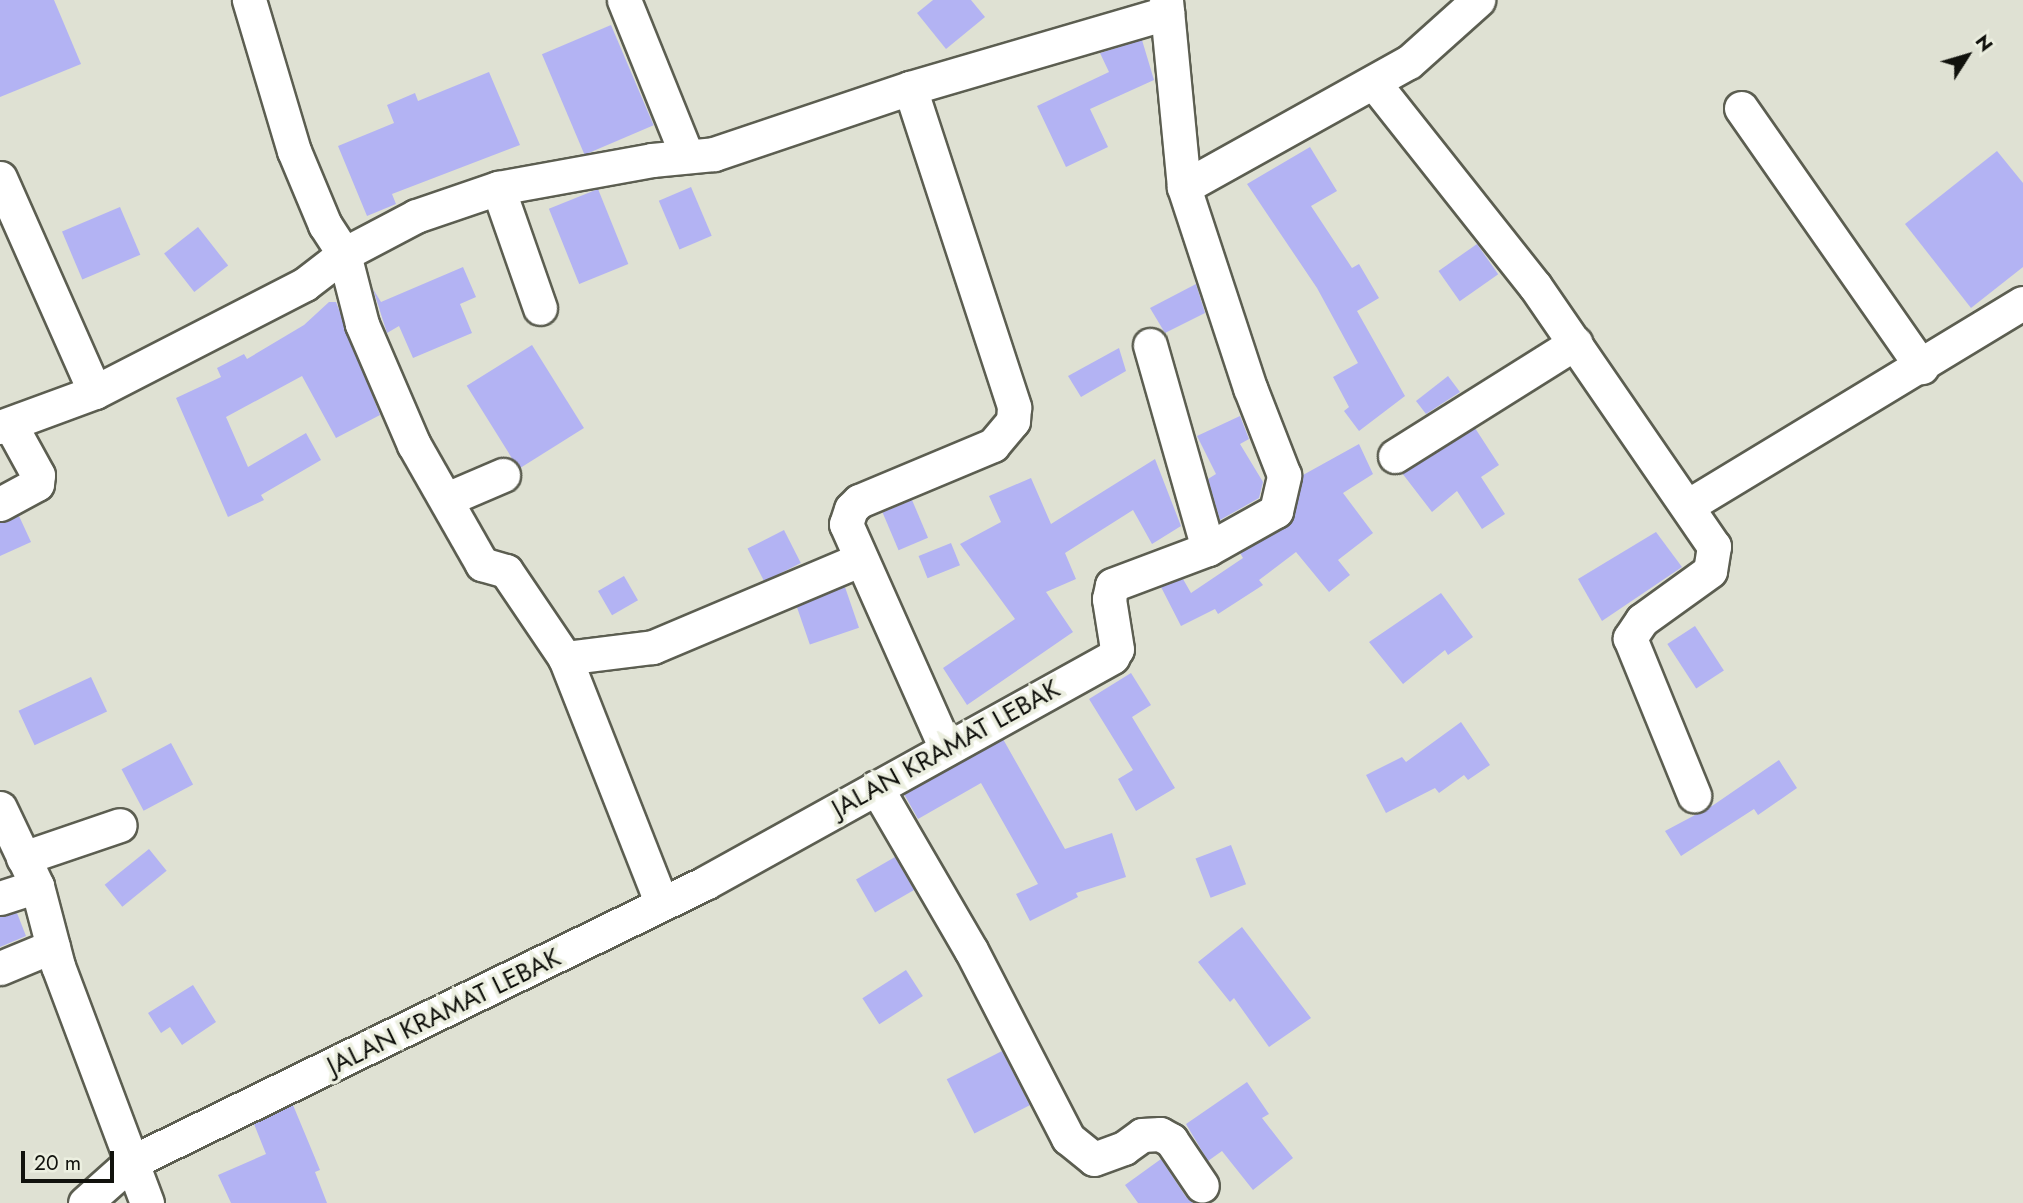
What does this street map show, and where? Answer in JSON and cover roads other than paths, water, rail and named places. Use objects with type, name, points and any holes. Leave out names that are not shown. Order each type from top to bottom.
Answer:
[{"type":"street","points":[[249,0],[294,150],[329,232],[344,254],[377,363],[414,445],[482,564],[506,571],[565,658],[662,904]]},
{"type":"street","points":[[624,0],[687,156]]},
{"type":"street","points":[[1184,187],[1409,62],[1478,0]]},
{"type":"street","points":[[0,504],[37,484],[38,475],[5,426],[95,392],[305,284],[344,254],[416,216],[499,188],[687,156],[768,138],[910,88],[1167,6]]},
{"type":"street","name":"JALAN KRAMAT LEBAK","points":[[85,1203],[130,1163],[662,904],[1116,654],[1108,599],[1112,585],[1208,549],[1276,511],[1284,475],[1250,388],[1184,187],[1167,6]]},
{"type":"street","points":[[1374,83],[1500,239],[1689,505],[1714,546],[1710,571],[1642,620],[1630,638],[1694,795]]},
{"type":"street","points":[[910,88],[1014,407],[1013,421],[993,445],[859,501],[850,509],[846,524],[859,561],[946,749]]},
{"type":"street","points":[[1741,108],[1922,367]]},
{"type":"street","points":[[0,178],[95,392]]},
{"type":"street","points":[[499,188],[540,308]]},
{"type":"street","points":[[1689,505],[1922,367],[2023,303]]},
{"type":"street","points":[[1395,456],[1575,344]]},
{"type":"street","points":[[1150,345],[1208,549]]},
{"type":"street","points":[[447,499],[503,475]]},
{"type":"street","points":[[565,658],[653,647],[859,561]]},
{"type":"street","points":[[876,787],[971,950],[1068,1138],[1094,1159],[1124,1148],[1142,1135],[1160,1134],[1171,1140],[1202,1186]]},
{"type":"street","points":[[0,808],[30,872],[53,946],[130,1163],[147,1203]]},
{"type":"street","points":[[0,898],[30,872],[120,825]]},
{"type":"street","points":[[0,968],[53,946]]}]
